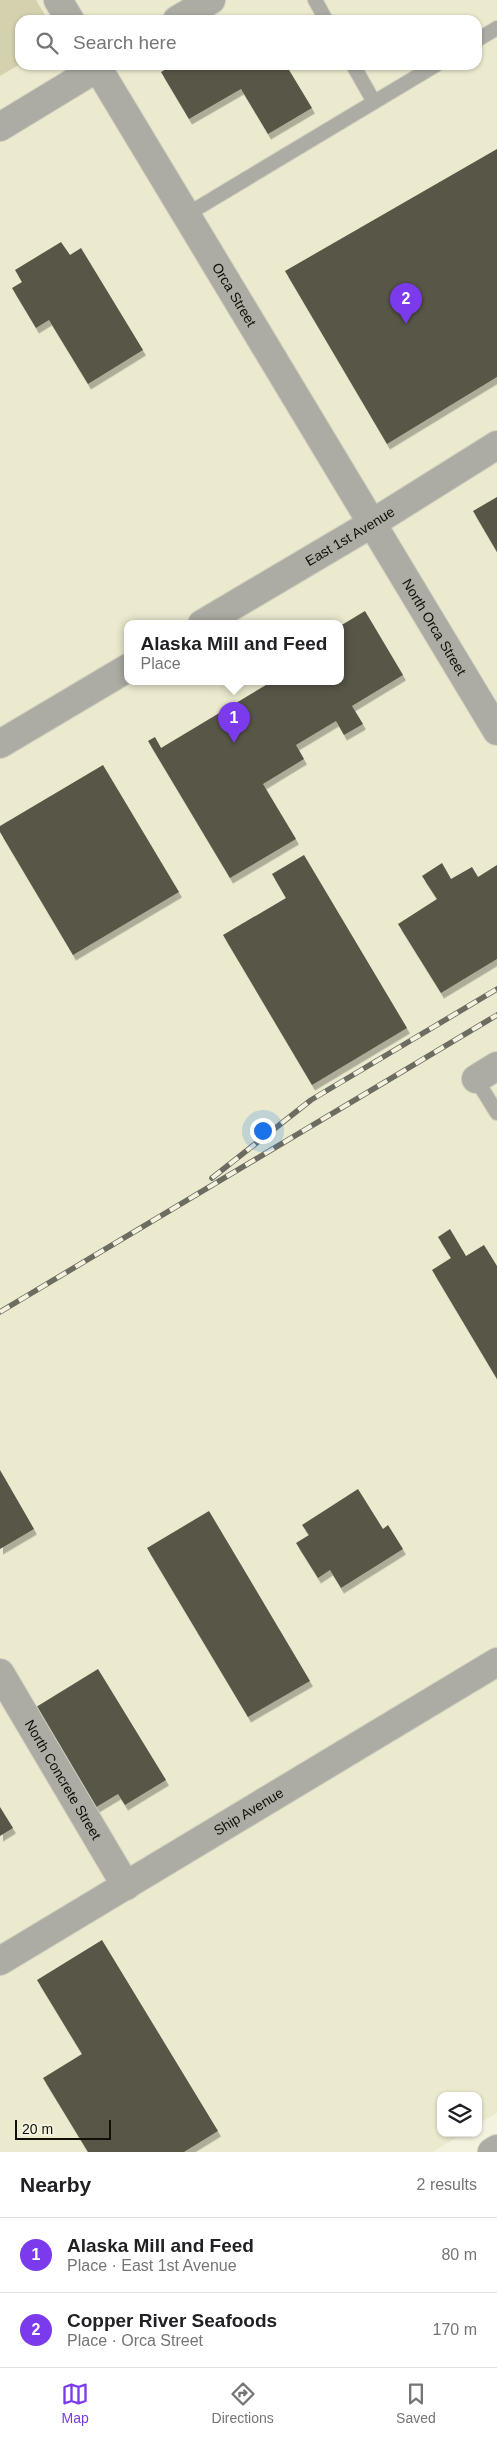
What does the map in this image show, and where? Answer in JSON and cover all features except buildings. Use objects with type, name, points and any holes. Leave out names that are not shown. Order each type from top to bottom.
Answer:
[{"type":"street","points":[[58,0],[67,15]]},
{"type":"street","points":[[186,15],[211,0]]},
{"type":"street","points":[[0,127],[93,70]]},
{"type":"street","name":"Orca Street","points":[[101,70],[371,524]]},
{"type":"street","name":"East 1st Avenue","points":[[209,620],[371,524],[497,445]]},
{"type":"street","name":"North Orca Street","points":[[371,524],[497,731]]},
{"type":"street","points":[[0,744],[124,670]]},
{"type":"street","name":"Ship Avenue","points":[[0,1961],[497,1662]]},
{"type":"street","name":"North Concrete Street","points":[[0,1673],[126,1886]]},
{"type":"street","points":[[492,2152],[497,2149]]},
{"type":"lane","points":[[315,0],[323,15]]},
{"type":"lane","points":[[482,37],[497,28]]},
{"type":"lane","points":[[356,70],[374,102]]},
{"type":"lane","points":[[186,215],[428,70]]},
{"type":"lane","points":[[487,1073],[497,1113]]},
{"type":"shaded area","points":[[0,0],[497,0],[497,2113],[482,2122],[482,2092],[437,2092],[437,2137],[457,2137],[433,2152],[0,2152]]},
{"type":"shaded area","points":[[0,0],[36,0],[45,15],[15,15],[15,67],[0,76]]},
{"type":"railway","points":[[212,1178],[311,1100],[497,989]]},
{"type":"railway","points":[[0,1312],[497,1015]]},
{"type":"place","name":"Copper River Seafoods","points":[[406,324]]},
{"type":"place","name":"Alaska Mill and Feed","points":[[234,743]]}]
